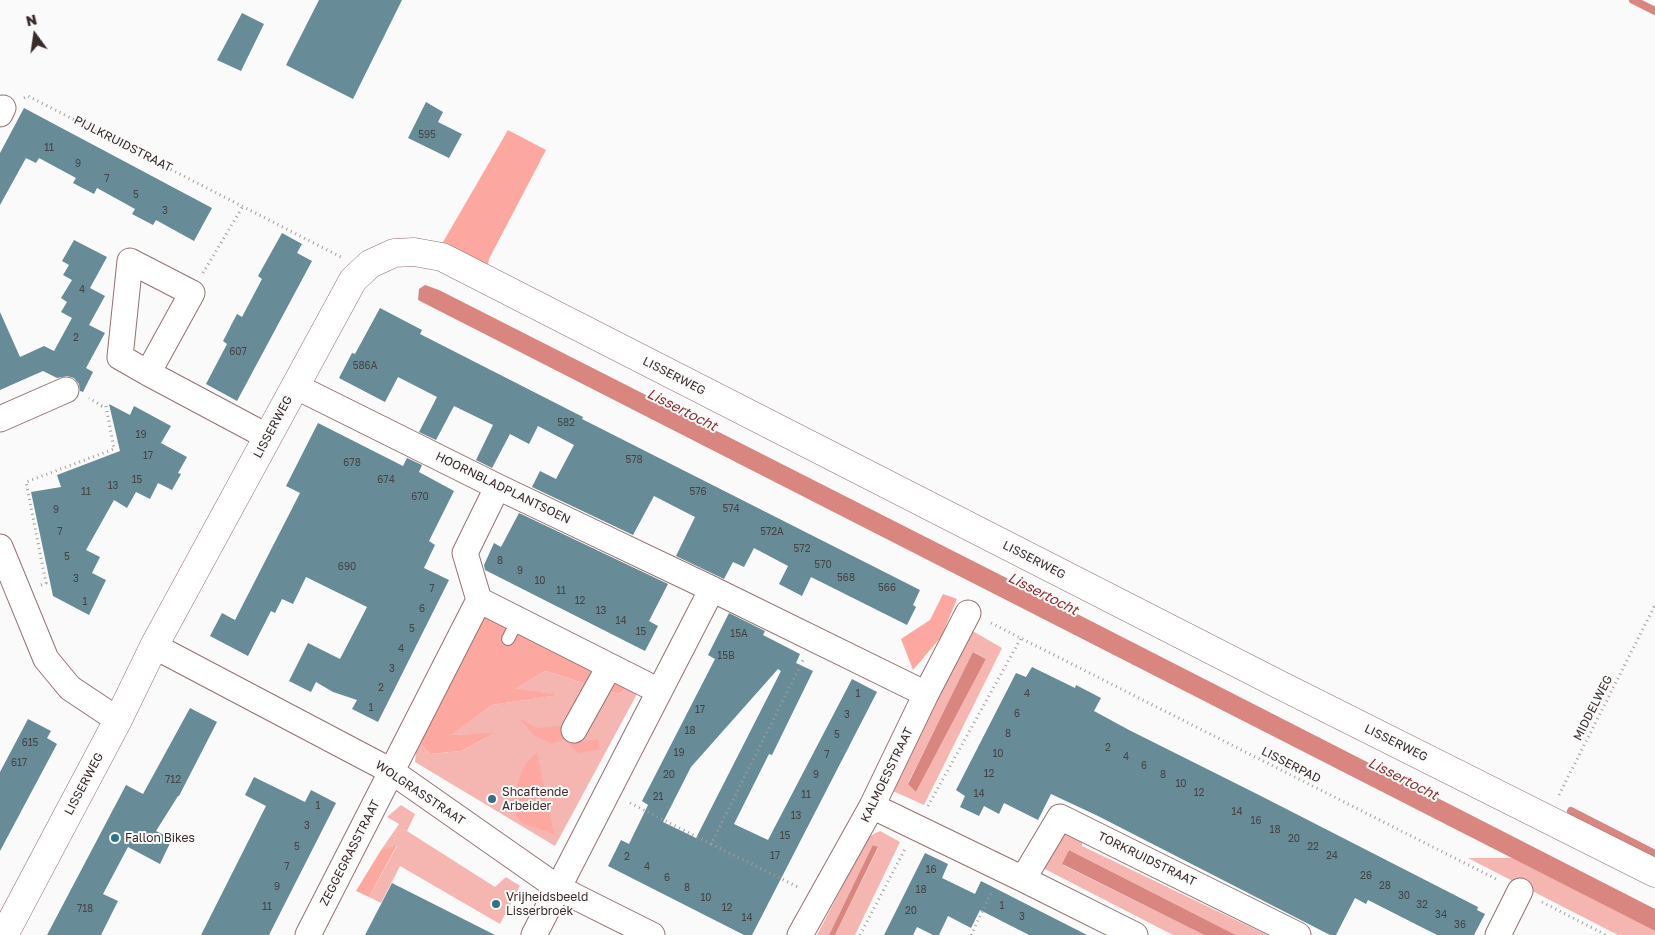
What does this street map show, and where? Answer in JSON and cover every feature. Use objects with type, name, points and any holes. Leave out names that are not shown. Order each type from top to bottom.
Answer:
[{"type":"street","name":"LISSERWEG","points":[[4,935],[118,720],[154,646],[353,280],[370,264],[394,253],[414,252],[442,257],[1280,685],[1655,873]]},
{"type":"street","points":[[148,373],[192,293],[130,261],[120,357],[148,373],[268,437]]},
{"type":"street","name":"HOORNBLADPLANTSOEN","points":[[295,386],[498,487],[814,638],[926,694]]},
{"type":"street","points":[[0,419],[66,390]]},
{"type":"street","name":"HOORNBLADPLANTSOEN","points":[[479,600],[465,553],[492,498]]},
{"type":"street","points":[[0,547],[46,659],[70,688],[118,720]]},
{"type":"street","points":[[534,935],[712,589]]},
{"type":"street","points":[[391,771],[479,600],[513,630],[609,666],[659,690]]},
{"type":"street","name":"KALMOESSTRAAT","points":[[800,935],[872,806],[926,694],[968,613]]},
{"type":"street","name":"WOLGRASSTRAAT","points":[[154,646],[391,771],[558,888],[652,935]]},
{"type":"street","points":[[574,730],[609,666]]},
{"type":"street","name":"ZEGGEGRASSTRAAT","points":[[308,935],[391,771]]},
{"type":"street","points":[[872,806],[1134,935]]},
{"type":"street","name":"TORKRUIDSTRAAT","points":[[1013,874],[1060,817],[1298,935]]},
{"type":"street","points":[[1498,935],[1520,891]]},
{"type":"path","name":"PIJLKRUIDSTRAAT","points":[[1,111],[28,96],[337,254],[359,275]]},
{"type":"path","points":[[192,293],[243,206]]},
{"type":"path","points":[[22,598],[46,583],[26,482],[114,449],[106,406],[66,390]]},
{"type":"path","name":"MIDDELWEG","points":[[1547,818],[1655,605]]},
{"type":"path","name":"LISSERPAD","points":[[968,613],[1021,638],[1606,935]]},
{"type":"path","points":[[711,844],[814,638]]},
{"type":"path","points":[[860,935],[916,828],[1021,638]]},
{"type":"path","points":[[607,791],[821,899]]},
{"type":"path","points":[[971,935],[1013,874]]},
{"type":"shaded area","points":[[508,130],[546,150],[489,259],[487,271],[439,249]]},
{"type":"shaded area","points":[[425,285],[439,290],[1655,909],[1655,931],[418,300],[419,289]]},
{"type":"shaded area","points":[[943,594],[957,599],[941,637],[913,670],[901,639],[930,620]]},
{"type":"shaded area","points":[[483,613],[630,686],[619,694],[545,671],[516,688],[559,695],[492,705],[451,735],[495,733],[461,751],[430,754],[417,741]]},
{"type":"shaded area","points":[[971,630],[1002,648],[924,805],[893,791]],"holes":[[[974,652],[986,659],[916,792],[908,783]]]},
{"type":"shaded area","points":[[973,652],[986,659],[916,792],[908,784]]},
{"type":"shaded area","points":[[545,671],[619,694],[630,686],[638,692],[555,846],[415,762],[417,741],[430,754],[461,751],[493,734],[450,735],[492,705],[557,695],[515,688]]},
{"type":"shaded area","points":[[519,718],[537,728],[572,725],[581,742],[598,739],[600,749],[578,753],[564,739],[552,744],[534,735]]},
{"type":"shaded area","points":[[537,752],[554,834],[521,823],[510,804],[524,766]]},
{"type":"shaded area","points":[[401,805],[415,814],[407,831],[495,887],[506,877],[520,886],[500,924],[400,866],[381,903],[369,897],[397,846],[381,850],[399,824],[387,817]]},
{"type":"shaded area","points":[[1063,830],[1082,836],[1082,846],[1267,935],[1236,935],[1069,850],[1063,865],[1204,935],[1173,935],[1041,867]]},
{"type":"shaded area","points":[[880,831],[900,842],[855,935],[835,935],[878,848],[874,845],[829,935],[817,935],[868,837]]},
{"type":"shaded area","points":[[397,845],[369,897],[356,891],[381,850]]},
{"type":"shaded area","points":[[873,845],[878,847],[835,935],[829,935]]},
{"type":"shaded area","points":[[1069,850],[1236,935],[1204,935],[1062,864]]},
{"type":"shaded area","points":[[1468,858],[1513,858],[1655,931],[1655,935],[1618,935]]},
{"type":"building","points":[[319,0],[402,0],[353,99],[286,65]]},
{"type":"building","points":[[242,13],[264,24],[241,71],[217,60]]},
{"type":"building","points":[[426,102],[443,112],[438,122],[462,134],[449,158],[408,138]]},
{"type":"building","points":[[24,108],[212,208],[194,241],[156,220],[153,225],[132,214],[135,209],[97,188],[94,194],[73,183],[76,178],[39,158],[36,163],[26,158],[0,205],[0,153]]},
{"type":"building","points":[[282,233],[302,244],[297,253],[312,261],[237,401],[206,384],[227,344],[223,341],[237,314],[242,317],[262,279],[258,276]]},
{"type":"building","points":[[74,240],[107,257],[90,288],[105,296],[89,325],[105,333],[86,368],[93,372],[83,392],[80,391],[79,384],[74,378],[67,376],[57,378],[43,371],[0,390],[0,312],[20,357],[44,346],[54,351],[72,318],[61,312],[67,302],[61,298],[72,280],[63,275],[69,265],[62,261]]},
{"type":"building","points":[[380,308],[422,330],[420,334],[583,417],[582,419],[920,590],[913,605],[916,607],[907,625],[811,577],[802,596],[779,584],[788,566],[754,548],[744,567],[733,562],[724,579],[676,556],[695,517],[654,496],[633,535],[532,487],[540,471],[556,479],[574,445],[538,426],[529,444],[510,434],[492,468],[476,460],[493,425],[454,406],[436,440],[419,432],[437,397],[398,377],[385,402],[339,378],[352,353],[355,354]]},
{"type":"building","points":[[109,404],[130,415],[134,406],[171,426],[161,443],[187,457],[178,473],[181,474],[172,490],[158,483],[150,499],[136,492],[127,508],[114,500],[86,550],[100,557],[92,573],[106,580],[89,615],[53,596],[31,492],[61,487],[57,475],[120,451]]},
{"type":"building","points":[[318,423],[403,466],[407,458],[422,465],[419,472],[454,491],[429,541],[435,545],[424,568],[449,580],[378,722],[352,709],[357,700],[333,692],[316,682],[311,692],[289,681],[308,643],[340,659],[367,607],[306,577],[293,604],[282,599],[275,613],[271,611],[248,656],[210,636],[222,613],[235,620],[300,493],[286,486]]},
{"type":"building","points":[[519,513],[668,584],[649,621],[658,626],[645,651],[485,570],[484,565],[494,543],[501,547]]},
{"type":"building","points":[[729,613],[765,631],[763,635],[800,654],[796,663],[813,671],[772,755],[769,754],[734,824],[768,840],[852,679],[877,692],[752,935],[744,935],[608,866],[621,840],[629,844],[648,805],[642,801],[715,659],[708,655]],"holes":[[[778,669],[781,671],[696,838],[663,822],[691,767]]]},
{"type":"building","points":[[1032,667],[1075,688],[1076,685],[1101,698],[1094,711],[1129,730],[1478,907],[1477,910],[1485,914],[1474,935],[1437,935],[1368,900],[1366,904],[1355,898],[1336,935],[1330,935],[1098,816],[1051,794],[1038,820],[1004,803],[999,814],[984,806],[979,816],[960,807],[965,796],[956,790],[1016,673],[1026,677]]},
{"type":"building","points":[[190,708],[217,722],[179,796],[156,831],[172,839],[160,864],[128,847],[103,894],[118,901],[101,935],[47,935],[126,785],[143,794]]},
{"type":"building","points":[[28,719],[51,731],[47,738],[57,744],[0,851],[0,772]]},
{"type":"building","points":[[254,777],[305,802],[311,790],[336,803],[269,935],[201,935],[266,806],[245,795]]},
{"type":"building","points":[[925,853],[948,864],[942,878],[975,894],[981,881],[1087,935],[1029,935],[980,910],[971,928],[948,916],[939,935],[933,935],[917,927],[913,935],[884,935]]},
{"type":"building","points":[[392,883],[495,935],[365,935]]},
{"type":"waterway","points":[[1633,0],[1655,11]]},
{"type":"waterway","points":[[1571,811],[1655,854]]},
{"type":"place","name":"Shcaftende Arbeider","points":[[492,799]]},
{"type":"place","name":"Fallon Bikes","points":[[115,838]]},
{"type":"place","name":"Vrijheidsbeeld Lisserbroek","points":[[496,904]]},
{"type":"water label","name":"Lissertocht","points":[[682,410]]},
{"type":"water label","name":"Lissertocht","points":[[1043,594]]},
{"type":"water label","name":"Lissertocht","points":[[1403,779]]}]
